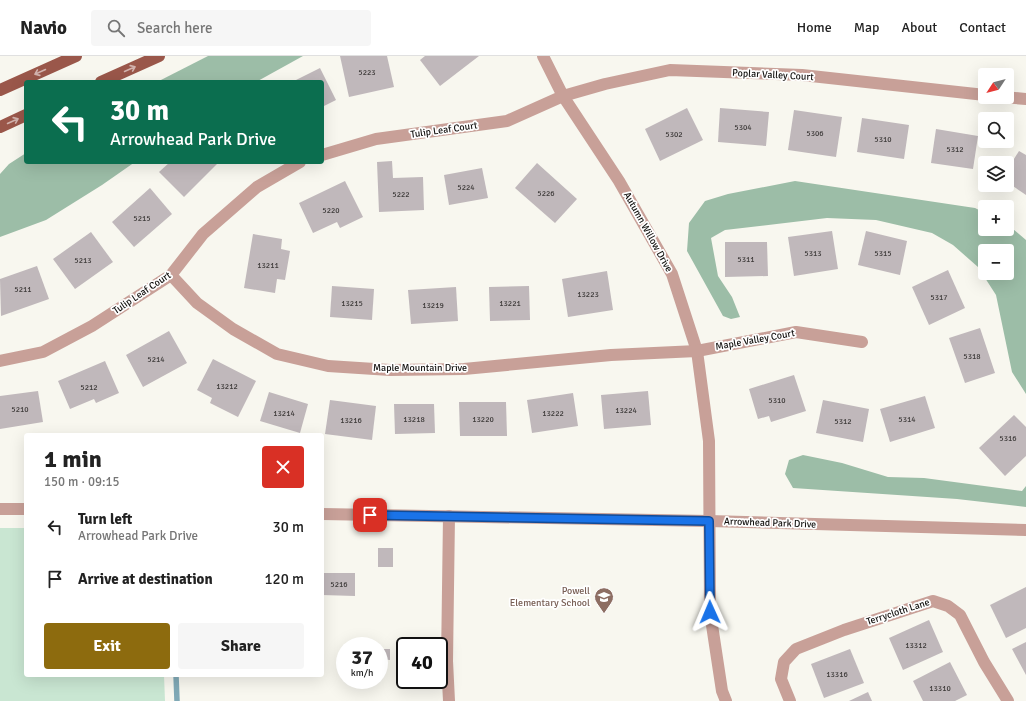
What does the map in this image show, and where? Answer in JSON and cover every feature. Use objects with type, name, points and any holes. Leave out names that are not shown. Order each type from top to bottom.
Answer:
[{"type":"main road","points":[[0,90],[76,56]]},
{"type":"main road","points":[[105,80],[159,56]]},
{"type":"main road","points":[[0,127],[24,116]]},
{"type":"street","name":"Autumn Willow Drive","points":[[544,56],[563,96],[619,181],[672,274],[697,351],[709,441],[710,612],[722,692],[726,701]]},
{"type":"street","name":"Poplar Valley Court","points":[[563,96],[605,84],[670,70],[802,75],[978,94]]},
{"type":"street","name":"Tulip Leaf Court","points":[[324,154],[376,139],[507,121],[563,96]]},
{"type":"street","points":[[1014,98],[1026,100]]},
{"type":"street","name":"Tulip Leaf Court","points":[[0,362],[43,352],[92,326],[171,275],[203,234],[257,187],[297,164]]},
{"type":"street","name":"Maple Mountain Drive","points":[[171,275],[197,303],[232,329],[277,354],[328,366],[390,370],[464,369],[611,354],[697,351]]},
{"type":"street","name":"Maple Valley Court","points":[[697,351],[796,332],[862,342]]},
{"type":"street","points":[[0,509],[24,510]]},
{"type":"street","name":"Arrowhead Park Drive","points":[[324,514],[709,521],[1026,530]]},
{"type":"street","points":[[449,516],[447,661],[449,701]]},
{"type":"street","name":"Terrycloth Lane","points":[[790,701],[781,679],[784,662],[796,649],[934,600],[948,606],[960,615],[984,662],[1008,701]]},
{"type":"green space","points":[[208,56],[303,56],[260,80],[161,80]]},
{"type":"green space","points":[[24,154],[24,164],[132,164],[46,220],[0,237],[0,174],[9,164]]},
{"type":"green space","points":[[795,181],[975,208],[978,210],[978,236],[1014,236],[1014,230],[1026,240],[1026,394],[1012,372],[996,295],[986,280],[1014,280],[1014,244],[978,244],[978,267],[953,245],[932,233],[876,220],[827,218],[725,230],[711,238],[718,276],[732,297],[740,317],[731,319],[723,316],[687,251],[689,223],[705,201],[728,194]]},
{"type":"green space","points":[[803,455],[842,463],[888,477],[924,478],[1022,491],[1026,486],[1026,507],[957,499],[793,488],[785,474],[789,460]]},
{"type":"green space","points":[[0,528],[24,528],[24,677],[164,677],[165,701],[0,701]]},
{"type":"building","points":[[340,56],[387,56],[394,87],[349,97]]},
{"type":"building","points":[[425,56],[479,56],[440,86],[420,60]]},
{"type":"building","points":[[320,68],[336,100],[324,106],[324,80],[296,80]]},
{"type":"building","points":[[687,108],[703,140],[660,161],[645,129]]},
{"type":"building","points":[[720,108],[769,112],[766,146],[718,142]]},
{"type":"building","points":[[794,110],[842,117],[836,157],[788,150]]},
{"type":"building","points":[[862,118],[909,125],[904,159],[857,152]]},
{"type":"building","points":[[936,129],[978,136],[973,169],[931,163]]},
{"type":"building","points":[[1019,151],[1026,155],[1026,195],[1014,187],[1014,159]]},
{"type":"building","points":[[392,161],[393,178],[423,177],[424,210],[379,212],[377,162]]},
{"type":"building","points":[[537,163],[577,199],[555,223],[515,188]]},
{"type":"building","points":[[168,164],[217,164],[184,197],[159,172]]},
{"type":"building","points":[[482,168],[488,198],[449,205],[444,175]]},
{"type":"building","points":[[345,181],[363,217],[340,228],[337,222],[313,233],[299,203]]},
{"type":"building","points":[[150,188],[172,214],[134,247],[112,222]]},
{"type":"building","points":[[832,231],[838,269],[794,276],[788,237]]},
{"type":"building","points":[[866,231],[907,241],[900,275],[858,265]]},
{"type":"building","points":[[91,232],[113,262],[75,289],[53,259]]},
{"type":"building","points":[[253,234],[282,239],[281,249],[290,251],[285,280],[277,279],[275,293],[244,288]]},
{"type":"building","points":[[725,242],[767,242],[768,276],[725,277]]},
{"type":"building","points":[[37,266],[49,299],[1,316],[0,279]]},
{"type":"building","points":[[948,270],[965,308],[929,325],[912,287]]},
{"type":"building","points":[[607,271],[613,310],[568,317],[562,279]]},
{"type":"building","points":[[332,286],[374,289],[372,320],[330,317]]},
{"type":"building","points":[[529,286],[530,320],[490,321],[489,287]]},
{"type":"building","points":[[456,287],[458,321],[411,324],[408,290]]},
{"type":"building","points":[[980,328],[995,373],[965,383],[949,338]]},
{"type":"building","points":[[169,331],[187,363],[143,387],[126,355]]},
{"type":"building","points":[[213,359],[256,381],[238,417],[210,403],[212,398],[197,390]]},
{"type":"building","points":[[105,361],[119,393],[96,403],[94,399],[70,409],[58,381]]},
{"type":"building","points":[[794,375],[806,411],[771,422],[769,416],[758,419],[749,389]]},
{"type":"building","points":[[38,391],[43,422],[0,429],[0,396]]},
{"type":"building","points":[[648,391],[651,425],[604,429],[601,395]]},
{"type":"building","points":[[269,392],[308,404],[300,433],[260,421]]},
{"type":"building","points":[[573,393],[578,426],[532,433],[527,400]]},
{"type":"building","points":[[925,396],[935,428],[890,442],[880,409]]},
{"type":"building","points":[[330,400],[376,406],[372,440],[325,434]]},
{"type":"building","points":[[823,400],[869,409],[863,442],[816,433]]},
{"type":"building","points":[[459,402],[506,402],[507,436],[460,436]]},
{"type":"building","points":[[394,404],[434,404],[435,433],[395,434]]},
{"type":"building","points":[[1014,415],[1026,427],[1026,456],[1005,476],[979,448]]},
{"type":"building","points":[[378,548],[393,548],[393,567],[378,567]]},
{"type":"building","points":[[324,573],[355,573],[355,596],[324,595]]},
{"type":"building","points":[[1026,587],[1026,628],[1006,638],[990,605]]},
{"type":"building","points":[[929,620],[943,652],[903,670],[889,638]]},
{"type":"building","points":[[1026,642],[1026,675],[1012,649]]},
{"type":"building","points":[[388,649],[390,649],[390,660],[388,660]]},
{"type":"building","points":[[850,649],[864,683],[824,698],[811,664]]},
{"type":"building","points":[[950,662],[967,695],[955,701],[923,701],[913,681]]},
{"type":"building","points":[[868,692],[872,701],[849,701]]},
{"type":"waterway","points":[[176,677],[177,701]]},
{"type":"place","name":"Powell Elementary School","points":[[604,614]]},
{"type":"route","points":[[370,515],[709,521],[710,612]]}]
